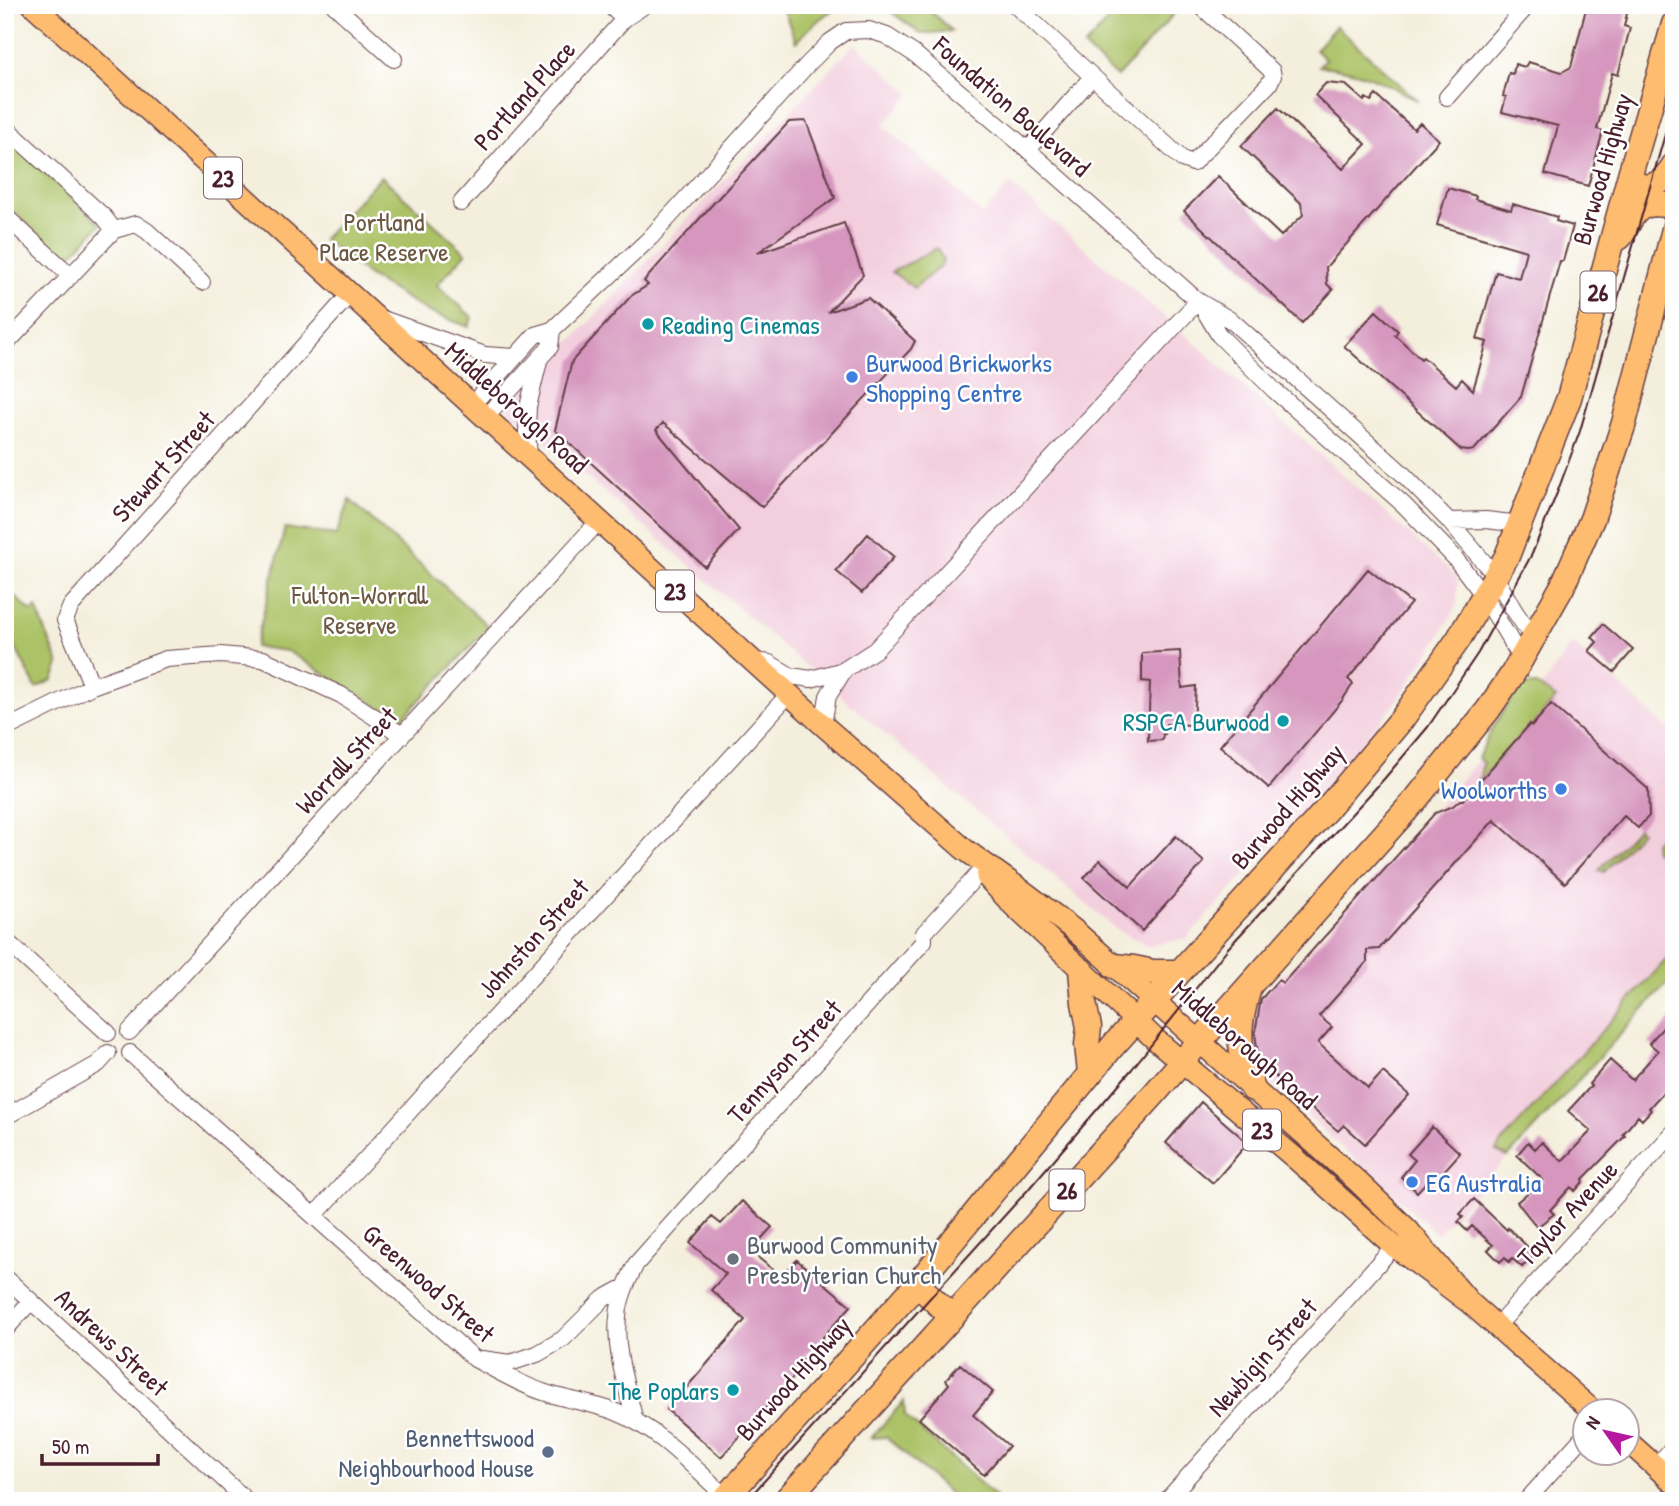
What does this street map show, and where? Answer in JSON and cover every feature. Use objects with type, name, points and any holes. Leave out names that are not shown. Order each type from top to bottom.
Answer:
[{"type":"highway","name":"Burwood Highway","points":[[725,1499],[917,1284],[1136,1020],[1325,811],[1402,719],[1458,640],[1507,556],[1569,398],[1674,24]]},
{"type":"highway","points":[[1629,178],[1640,186],[1650,187],[1664,180],[1674,166]]},
{"type":"highway","points":[[1610,248],[1644,206],[1655,203],[1674,206]]},
{"type":"highway","name":"26","points":[[785,1501],[1147,1102],[1417,798],[1488,710],[1562,587],[1578,553],[1606,481],[1672,239]]},
{"type":"highway","points":[[1114,966],[1153,972],[1179,972]]},
{"type":"highway","points":[[1082,970],[1089,1027],[1087,1045],[1090,1073]]},
{"type":"highway","points":[[1248,987],[1240,1036],[1245,1069],[1253,1089]]},
{"type":"highway","points":[[917,1284],[952,1317]]},
{"type":"main road","name":"Middleborough Road","points":[[33,5],[789,694],[964,849],[1074,930],[1357,1181],[1408,1230],[1470,1303]]},
{"type":"main road","name":"Middleborough Road","points":[[964,849],[1013,905],[1156,1040],[1394,1245],[1470,1303],[1578,1398]]},
{"type":"main road","points":[[1341,1198],[1357,1181]]},
{"type":"main road","points":[[1640,1453],[1674,1483]]},
{"type":"street","points":[[334,5],[394,59]]},
{"type":"street","points":[[609,5],[624,19]]},
{"type":"street","name":"Portland Place","points":[[461,203],[624,19],[645,5]]},
{"type":"street","points":[[1015,5],[1182,159],[1193,163],[1269,84],[1273,76],[1272,71],[1200,5]]},
{"type":"street","points":[[1447,97],[1528,5]]},
{"type":"street","name":"Foundation Boulevard","points":[[480,410],[514,358],[535,335],[552,330],[650,238],[830,42],[846,31],[869,30],[887,36],[916,55],[1198,301],[1232,321],[1402,474],[1449,521],[1527,648]]},
{"type":"street","points":[[1028,150],[1092,77]]},
{"type":"street","points":[[5,127],[104,216],[114,230]]},
{"type":"street","points":[[5,216],[71,276]]},
{"type":"street","points":[[5,345],[114,230],[136,224],[202,282]]},
{"type":"street","name":"Stewart Street","points":[[92,686],[65,620],[71,606],[350,294]]},
{"type":"street","points":[[752,661],[769,663],[791,676],[811,679],[844,670],[876,650],[1198,301]]},
{"type":"street","name":"Foundation Boulevard","points":[[1198,301],[1219,335],[1274,390],[1404,505],[1455,558],[1490,587],[1527,648]]},
{"type":"street","points":[[375,316],[485,355],[514,358]]},
{"type":"street","name":"Foundation Boulevard","points":[[480,410],[540,359],[550,346],[552,330]]},
{"type":"street","name":"Foundation Boulevard","points":[[529,456],[528,407],[540,359]]},
{"type":"street","points":[[1449,521],[1486,520],[1520,524]]},
{"type":"street","name":"Worrall Street","points":[[129,1032],[599,521]]},
{"type":"street","points":[[5,729],[92,686],[166,659],[221,655],[263,659],[341,695],[402,735]]},
{"type":"street","points":[[823,724],[828,696],[844,670]]},
{"type":"street","name":"Johnston Street","points":[[314,1216],[789,694]]},
{"type":"street","name":"Tennyson Street","points":[[635,1421],[618,1350],[618,1315],[625,1287],[636,1264],[924,942],[925,933],[981,871]]},
{"type":"street","points":[[5,940],[108,1033]]},
{"type":"street","points":[[119,1028],[129,1032],[134,1043],[130,1053],[122,1058],[108,1054],[104,1044],[108,1033],[119,1028]]},
{"type":"street","name":"Greenwood Street","points":[[130,1053],[475,1359],[532,1388],[615,1412],[635,1421],[654,1432],[725,1499]]},
{"type":"street","points":[[5,1117],[98,1064],[108,1054]]},
{"type":"street","name":"Taylor Avenue","points":[[1497,1326],[1674,1132]]},
{"type":"street","name":"Newbigin Street","points":[[1166,1501],[1394,1245]]},
{"type":"street","name":"Andrews Street","points":[[5,1277],[247,1501]]},
{"type":"street","name":"Tennyson Street","points":[[475,1359],[510,1363],[537,1354],[563,1339],[603,1299],[625,1287]]},
{"type":"street","points":[[5,1330],[31,1301]]},
{"type":"street","points":[[1656,1467],[1674,1446]]},
{"type":"street","points":[[1526,1501],[1570,1452]]},
{"type":"shaded area","points":[[855,44],[911,94],[883,125],[982,214],[1010,184],[1197,345],[1458,578],[1457,605],[1434,646],[1394,705],[1322,790],[1187,938],[1149,946],[1117,930],[507,408]]},
{"type":"shaded area","points":[[1572,643],[1674,734],[1674,821],[1660,836],[1674,848],[1674,976],[1437,1234],[1254,1067],[1248,1044],[1254,1005],[1301,959],[1454,788],[1541,688]]},
{"type":"green space","points":[[782,5],[844,5],[824,16],[796,42]]},
{"type":"green space","points":[[874,5],[924,5],[952,31],[921,34],[889,10]]},
{"type":"green space","points":[[1122,5],[1180,7],[1117,77],[1084,47]]},
{"type":"green space","points":[[1336,26],[1418,101],[1370,77],[1319,66],[1325,59],[1315,50]]},
{"type":"green space","points":[[5,137],[101,224],[66,260],[5,204]]},
{"type":"green space","name":"Portland Place Reserve","points":[[381,176],[466,253],[437,285],[472,317],[469,327],[429,312],[369,276],[323,239]]},
{"type":"green space","points":[[937,248],[943,260],[941,266],[914,288],[892,272]]},
{"type":"green space","name":"Fulton-Worrall Reserve","points":[[350,500],[489,627],[401,720],[287,651],[255,647],[285,528],[336,535]]},
{"type":"green space","points":[[5,588],[32,612],[36,608],[59,664],[53,680],[36,688],[5,627]]},
{"type":"green space","points":[[1537,685],[1556,698],[1479,781],[1483,763],[1478,758],[1493,727],[1520,686]]},
{"type":"green space","points":[[1674,821],[1674,851],[1671,848],[1658,853],[1655,851],[1654,842]]},
{"type":"green space","points":[[1638,828],[1641,831],[1604,872],[1599,870]]},
{"type":"green space","points":[[1674,951],[1674,976],[1508,1157],[1496,1151],[1502,1142]]},
{"type":"green space","points":[[904,1401],[905,1416],[1000,1501],[958,1501],[886,1437],[871,1438]]},
{"type":"building","points":[[1587,5],[1629,5],[1624,26],[1630,28],[1618,75],[1612,73],[1597,129],[1603,131],[1588,186],[1545,174],[1558,126],[1502,112],[1509,73],[1513,74],[1515,64],[1525,67],[1528,62],[1562,72],[1571,67]]},
{"type":"building","points":[[1326,83],[1346,85],[1364,101],[1366,98],[1371,101],[1376,95],[1414,129],[1420,123],[1439,140],[1326,267],[1327,284],[1333,290],[1302,323],[1184,211],[1218,176],[1281,236],[1303,215],[1301,203],[1241,146],[1278,108],[1343,169],[1366,144],[1315,95]]},
{"type":"building","points":[[806,121],[835,198],[757,253],[844,223],[863,275],[828,312],[868,298],[915,341],[911,349],[762,507],[663,423],[656,430],[739,530],[705,567],[555,430],[572,361],[631,296],[648,285],[644,281],[789,122]]},
{"type":"building","points":[[1448,188],[1511,210],[1513,204],[1557,217],[1556,221],[1573,226],[1563,261],[1560,261],[1521,397],[1474,450],[1468,451],[1461,450],[1344,346],[1376,311],[1398,331],[1395,335],[1421,359],[1423,357],[1456,386],[1462,379],[1473,390],[1487,342],[1477,339],[1496,272],[1519,278],[1526,251],[1437,225]]},
{"type":"building","points":[[868,534],[894,557],[862,593],[836,571]]},
{"type":"building","name":"RSPCA Burwood","points":[[1368,569],[1411,603],[1348,679],[1353,684],[1341,702],[1269,788],[1220,746]]},
{"type":"building","points":[[1603,624],[1633,650],[1614,672],[1589,651],[1597,642],[1592,637]]},
{"type":"building","points":[[1180,651],[1182,688],[1196,686],[1194,725],[1166,724],[1162,740],[1148,741],[1150,682],[1142,681],[1142,653]]},
{"type":"building","points":[[1551,704],[1648,789],[1649,816],[1638,828],[1624,816],[1565,883],[1494,820],[1379,949],[1367,950],[1367,962],[1319,1016],[1332,1027],[1318,1043],[1368,1088],[1383,1072],[1409,1095],[1365,1144],[1344,1125],[1338,1131],[1259,1062],[1255,1033],[1261,999],[1278,980],[1283,983],[1435,813],[1463,800]]},
{"type":"building","points":[[1176,836],[1204,862],[1142,931],[1084,878],[1100,860],[1130,887]]},
{"type":"building","points":[[1674,1016],[1674,1080],[1642,1120],[1638,1116],[1623,1134],[1625,1136],[1583,1179],[1575,1191],[1571,1187],[1550,1210],[1554,1214],[1537,1227],[1517,1202],[1543,1180],[1517,1155],[1528,1142],[1535,1149],[1542,1142],[1562,1161],[1591,1131],[1568,1111],[1610,1060],[1632,1080],[1658,1051],[1649,1043]]},
{"type":"building","points":[[1201,1102],[1248,1143],[1213,1183],[1166,1143]]},
{"type":"building","points":[[1432,1127],[1460,1153],[1436,1180],[1432,1176],[1417,1192],[1401,1177],[1415,1160],[1408,1154]]},
{"type":"building","points":[[1474,1199],[1535,1254],[1522,1267],[1512,1258],[1509,1262],[1505,1257],[1500,1262],[1488,1250],[1493,1245],[1472,1226],[1467,1231],[1458,1222],[1463,1217],[1460,1214]]},
{"type":"building","points":[[742,1201],[772,1227],[750,1251],[782,1277],[797,1260],[851,1306],[796,1367],[800,1370],[721,1457],[667,1410],[745,1320],[711,1290],[726,1274],[690,1243],[712,1217],[721,1224]]},
{"type":"building","points":[[960,1364],[993,1392],[973,1415],[1009,1446],[984,1475],[919,1419],[949,1384],[946,1380]]},
{"type":"tram line","points":[[746,1501],[1026,1192],[1132,1069],[1228,948],[1384,779],[1428,727],[1478,653],[1532,554],[1580,431],[1674,103]]},
{"type":"place","name":"Reading Cinemas","points":[[648,324]]},
{"type":"place","name":"Burwood Brickworks Shopping Centre","points":[[852,377]]},
{"type":"place","name":"RSPCA Burwood","points":[[1283,721]]},
{"type":"place","name":"Woolworths","points":[[1561,789]]},
{"type":"place","name":"EG Australia","points":[[1412,1182]]},
{"type":"place","name":"Burwood Community Presbyterian Church","points":[[733,1259]]},
{"type":"place","name":"The Poplars","points":[[733,1390]]},
{"type":"place","name":"Bennettswood Neighbourhood House","points":[[548,1452]]}]
